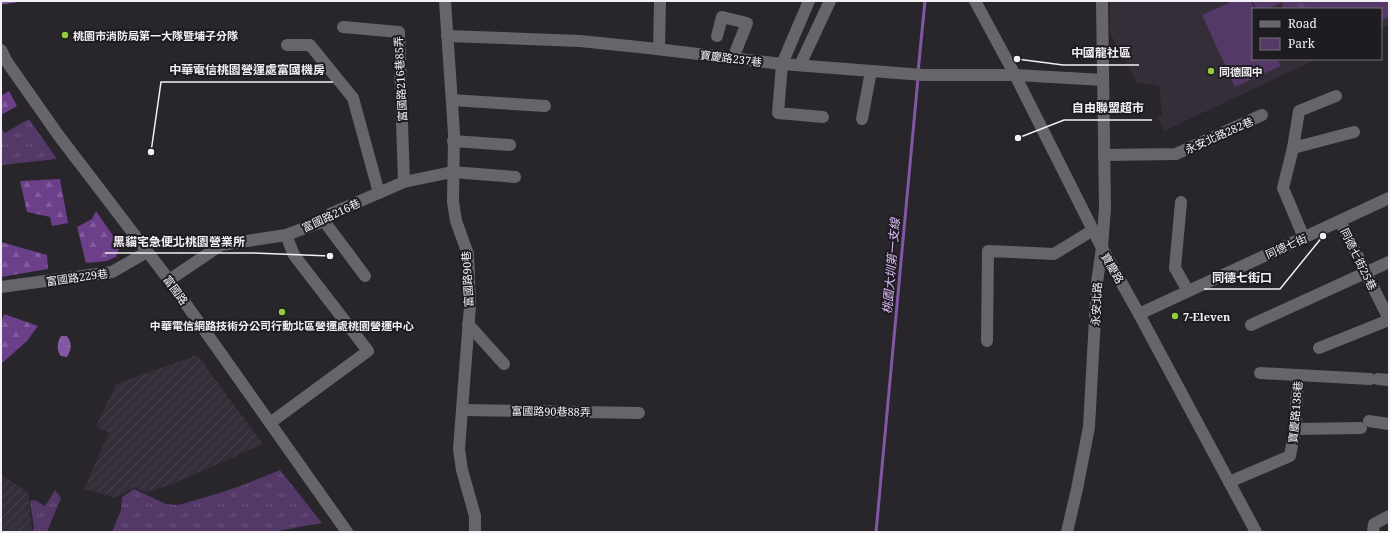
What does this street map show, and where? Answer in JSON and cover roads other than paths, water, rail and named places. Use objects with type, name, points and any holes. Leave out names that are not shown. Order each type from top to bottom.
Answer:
[{"type":"street","name":"富國路90巷","points":[[445,1],[454,142],[452,172],[453,202],[456,220],[468,254],[470,306],[459,448],[462,470],[475,516],[475,532]]},
{"type":"street","points":[[659,49],[660,1]]},
{"type":"street","points":[[809,1],[782,64],[778,113],[823,117]]},
{"type":"street","points":[[800,66],[830,1]]},
{"type":"street","name":"寶慶路","points":[[975,1],[1015,75],[1102,248],[1256,532]]},
{"type":"street","name":"永安北路","points":[[1067,532],[1089,427],[1097,282],[1102,248],[1105,208],[1102,1]]},
{"type":"street","points":[[718,36],[722,17],[747,23],[733,58]]},
{"type":"street","name":"富國路216巷85弄","points":[[343,27],[399,32],[404,182]]},
{"type":"street","name":"寶慶路237巷","points":[[447,36],[580,41],[800,66],[871,71],[918,74],[1015,75],[1103,80]]},
{"type":"street","points":[[287,45],[310,45],[353,98],[379,193]]},
{"type":"street","name":"富國路","points":[[1,50],[7,62],[59,136],[169,280],[347,532]]},
{"type":"street","points":[[862,119],[871,71]]},
{"type":"street","points":[[1304,238],[1283,188],[1293,148],[1299,111],[1336,96]]},
{"type":"street","points":[[452,100],[545,106]]},
{"type":"street","name":"永安北路282巷","points":[[1104,155],[1176,154],[1262,115]]},
{"type":"street","points":[[1293,148],[1354,132]]},
{"type":"street","points":[[454,142],[510,145]]},
{"type":"street","name":"富國路216巷","points":[[169,280],[221,245],[286,235],[324,221],[330,214],[404,182],[452,172],[515,177]]},
{"type":"street","name":"同德七街","points":[[1139,314],[1389,198]]},
{"type":"street","points":[[1181,202],[1175,268],[1188,291]]},
{"type":"street","points":[[324,221],[365,276]]},
{"type":"street","name":"同德七街25巷","points":[[1340,221],[1389,320]]},
{"type":"street","points":[[987,341],[988,251],[1054,254],[1093,230]]},
{"type":"street","points":[[270,423],[368,351],[294,255],[286,235]]},
{"type":"street","name":"富國路229巷","points":[[1,287],[112,272],[147,252]]},
{"type":"street","points":[[1251,325],[1389,262]]},
{"type":"street","points":[[1319,348],[1389,320]]},
{"type":"street","points":[[468,324],[504,364]]},
{"type":"street","points":[[1260,373],[1379,379]]},
{"type":"street","name":"寶慶路138巷","points":[[1229,482],[1290,456],[1295,429],[1298,375]]},
{"type":"street","name":"富國路90巷88弄","points":[[462,410],[639,413]]},
{"type":"street","points":[[1295,429],[1389,424]]},
{"type":"street","points":[[1373,532],[1374,524],[1389,516]]},
{"type":"water","points":[[61,336],[67,336],[70,341],[71,349],[67,357],[61,356],[58,351],[58,344]]},
{"type":"waterway","points":[[1,3],[16,1]]},
{"type":"waterway","name":"桃園大圳第一支線","points":[[918,72],[925,1]]},
{"type":"waterway","name":"桃園大圳第一支線","points":[[876,532],[918,78]]},
{"type":"place","name":"桃園市消防局第一大隊暨埔子分隊","points":[[65,35]]},
{"type":"place","name":"中國龍社區","points":[[1017,59]]},
{"type":"place","name":"同德國中","points":[[1211,71]]},
{"type":"place","name":"自由聯盟超市","points":[[1018,138]]},
{"type":"place","name":"中華電信桃園營運處富國機房","points":[[151,152]]},
{"type":"place","name":"同德七街口","points":[[1323,236]]},
{"type":"place","name":"黑貓宅急便北桃園營業所","points":[[330,256]]},
{"type":"place","name":"中華電信網路技術分公司行動北區營運處桃園營運中心","points":[[282,312]]},
{"type":"place","name":"7-Eleven","points":[[1175,316]]}]
